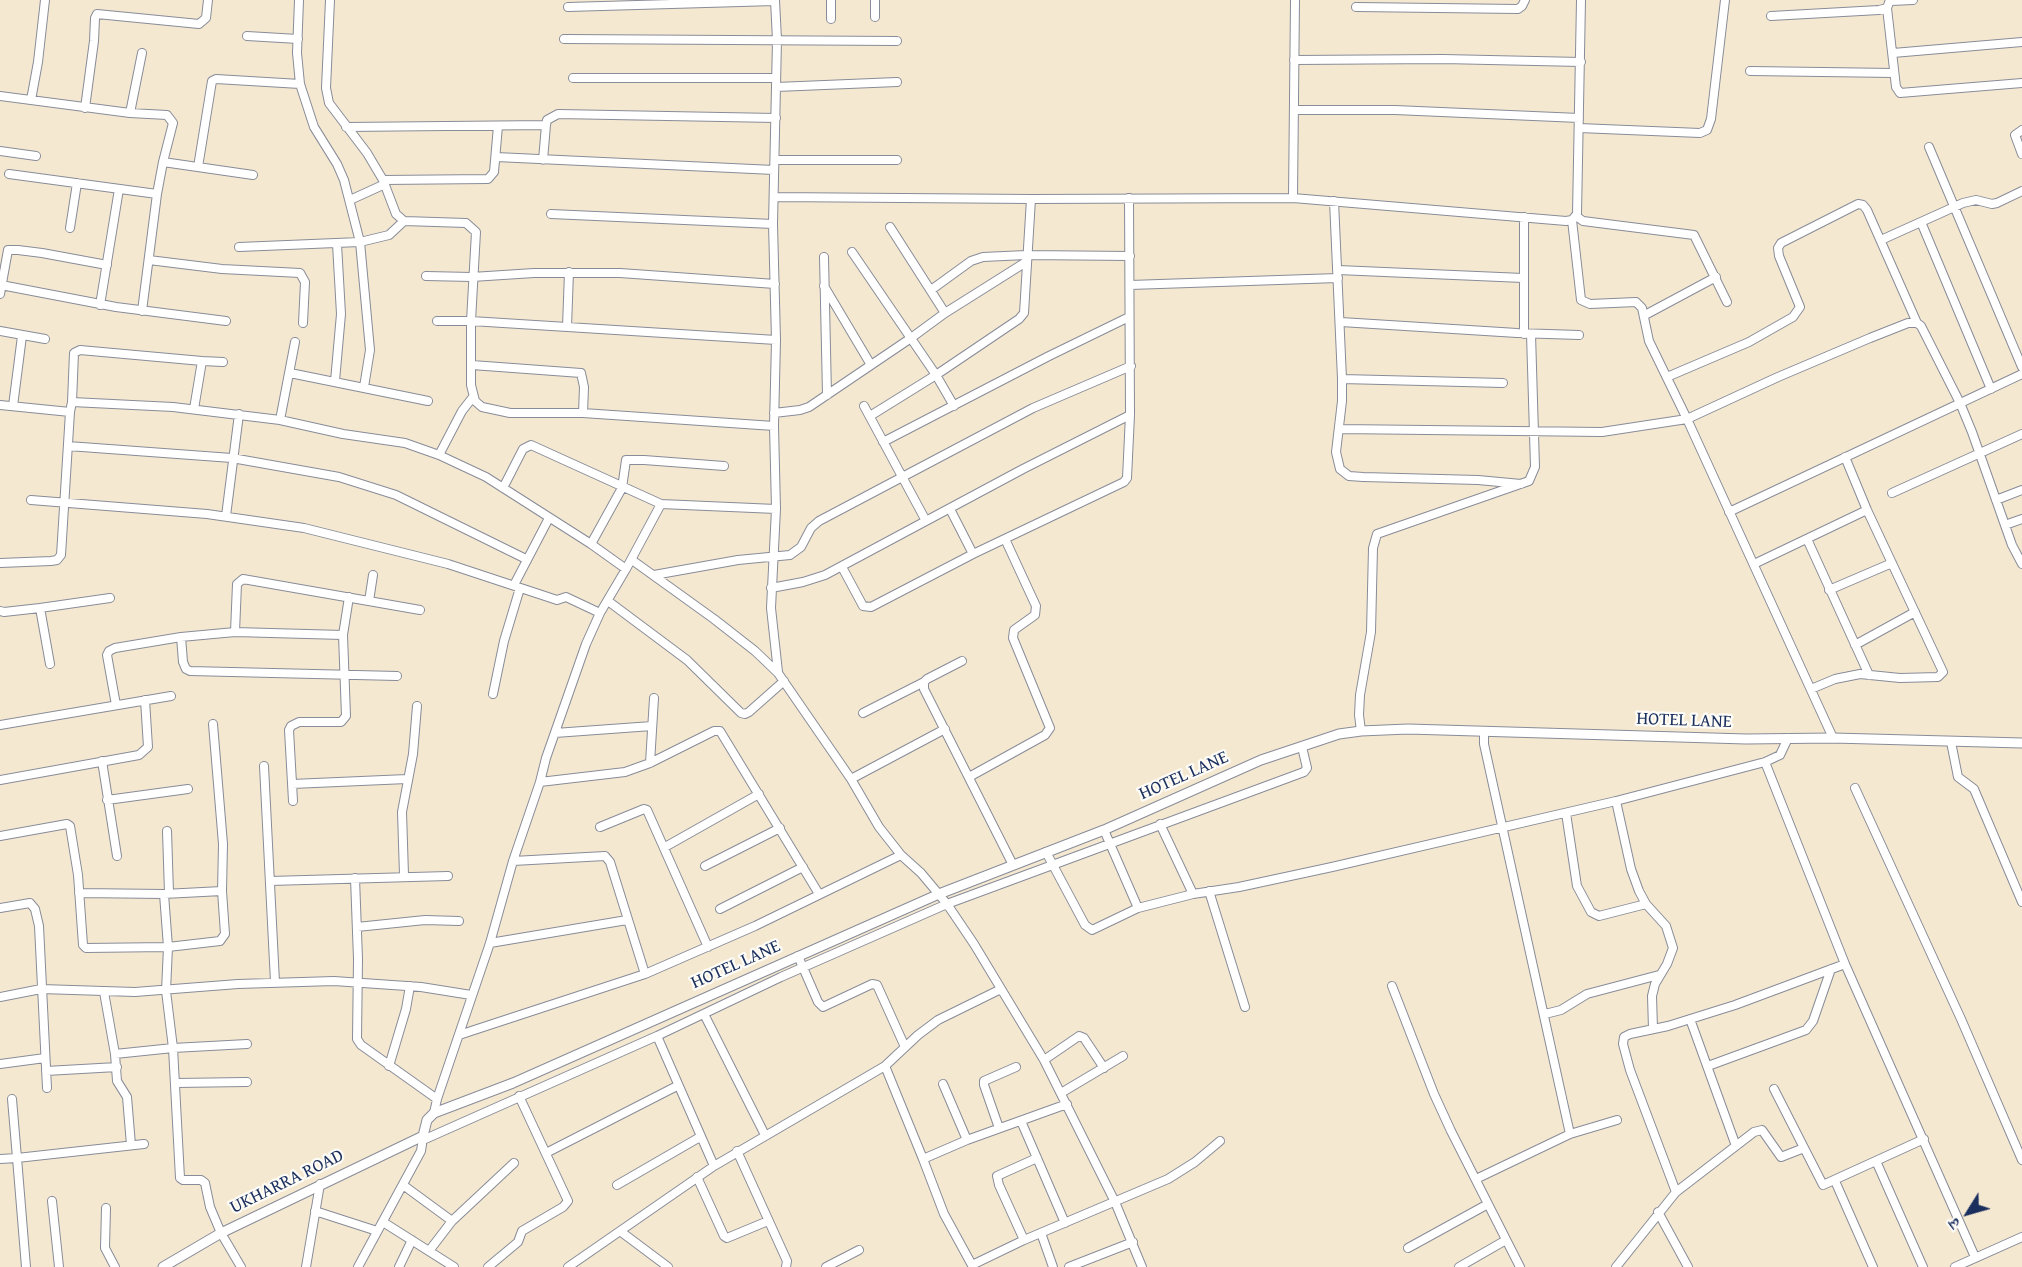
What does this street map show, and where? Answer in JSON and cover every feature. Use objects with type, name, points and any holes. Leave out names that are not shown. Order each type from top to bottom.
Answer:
[{"type":"street","points":[[32,100],[45,0]]},
{"type":"street","points":[[85,108],[97,14],[199,24],[206,18],[208,0]]},
{"type":"street","points":[[299,0],[300,84],[314,127],[337,164],[350,200],[360,242],[370,351],[364,387]]},
{"type":"street","points":[[330,0],[327,95],[332,108],[367,153],[384,182],[396,214],[404,221],[466,224],[476,232],[471,321],[473,398],[462,411],[439,455]]},
{"type":"street","points":[[568,7],[776,0],[773,224],[776,509],[775,557],[771,588],[778,673]]},
{"type":"street","points":[[831,0],[831,19]]},
{"type":"street","points":[[875,0],[875,17]]},
{"type":"street","points":[[1293,198],[1295,0]]},
{"type":"street","points":[[1356,7],[1518,9],[1525,0]]},
{"type":"street","points":[[1581,0],[1579,128],[1574,218],[1581,300],[1590,304],[1636,302],[1642,308],[1645,315],[1646,334],[1833,738]]},
{"type":"street","points":[[1579,128],[1700,133],[1707,130],[1711,119],[1725,0]]},
{"type":"street","points":[[1771,16],[1879,10],[1889,3],[1913,0]]},
{"type":"street","points":[[1889,3],[1896,87],[1902,93],[2022,83]]},
{"type":"street","points":[[247,36],[298,39]]},
{"type":"street","points":[[564,39],[897,41]]},
{"type":"street","points":[[1893,53],[2022,42]]},
{"type":"street","points":[[130,113],[142,53]]},
{"type":"street","points":[[1294,60],[1443,59],[1581,62]]},
{"type":"street","points":[[1750,71],[1894,73]]},
{"type":"street","points":[[573,78],[776,83],[897,82]]},
{"type":"street","points":[[198,168],[212,81],[216,79],[300,84]]},
{"type":"street","points":[[0,96],[85,108],[167,115],[171,119],[173,123],[157,194],[142,311]]},
{"type":"street","points":[[1294,110],[1395,110],[1579,118]]},
{"type":"street","points":[[543,159],[546,125],[548,120],[558,114],[776,118]]},
{"type":"street","points":[[346,127],[546,125]]},
{"type":"street","points":[[350,200],[384,182],[488,179],[494,172],[498,126]]},
{"type":"street","points":[[2022,130],[2015,135],[2022,154]]},
{"type":"street","points":[[1929,147],[2022,368]]},
{"type":"street","points":[[0,151],[36,156]]},
{"type":"street","points":[[496,157],[774,170]]},
{"type":"street","points":[[775,160],[897,160]]},
{"type":"street","points":[[163,162],[253,175]]},
{"type":"street","points":[[9,174],[157,194]]},
{"type":"street","points":[[70,228],[77,183]]},
{"type":"street","points":[[100,304],[119,189]]},
{"type":"street","points":[[1881,240],[1976,200],[1997,203],[2022,191]]},
{"type":"street","points":[[774,197],[1293,198],[1566,221],[1574,218],[1694,235],[1727,302]]},
{"type":"street","points":[[842,567],[863,606],[867,607],[1124,482],[1130,415],[1131,366],[1129,198]]},
{"type":"street","points":[[870,416],[936,375],[1019,319],[1024,313],[1030,199]]},
{"type":"street","points":[[1334,201],[1342,379],[1336,452],[1341,469],[1349,476],[1489,480],[1523,484]]},
{"type":"street","points":[[1667,378],[1749,342],[1794,317],[1800,307],[1779,256],[1778,248],[1785,240],[1858,204],[1866,207],[1917,323],[1921,326],[1960,403],[2005,525],[2022,564]]},
{"type":"street","points":[[551,214],[773,224]]},
{"type":"street","points":[[1361,731],[1360,694],[1371,632],[1373,548],[1377,534],[1523,484],[1529,481],[1535,467],[1535,431],[1524,278],[1524,217]]},
{"type":"street","points":[[239,248],[360,242],[388,235],[404,221]]},
{"type":"street","points":[[1921,222],[1991,389]]},
{"type":"street","points":[[890,227],[945,313]]},
{"type":"street","points":[[334,381],[341,314],[337,244]]},
{"type":"street","points":[[107,265],[42,253],[11,250],[7,252],[1,289],[142,311],[226,321]]},
{"type":"street","points":[[852,252],[936,375],[954,406]]},
{"type":"street","points":[[931,290],[971,261],[983,257],[1130,256]]},
{"type":"street","points":[[824,257],[826,395]]},
{"type":"street","points":[[774,413],[800,410],[826,395],[911,339],[1026,258]]},
{"type":"street","points":[[149,260],[300,273],[305,282],[303,323]]},
{"type":"street","points":[[567,327],[569,272]]},
{"type":"street","points":[[426,276],[620,273],[775,284]]},
{"type":"street","points":[[1130,285],[1338,274],[1524,278]]},
{"type":"street","points":[[1645,315],[1716,277]]},
{"type":"street","points":[[824,286],[872,365]]},
{"type":"street","points":[[883,442],[1129,317]]},
{"type":"street","points":[[436,321],[471,321],[776,340]]},
{"type":"street","points":[[1341,322],[1527,334],[1579,335]]},
{"type":"street","points":[[1339,429],[1602,432],[1687,419],[1870,338],[1908,323],[1917,323]]},
{"type":"street","points":[[0,331],[45,339]]},
{"type":"street","points":[[13,406],[22,336]]},
{"type":"street","points":[[280,420],[295,342]]},
{"type":"street","points":[[0,563],[51,561],[60,557],[74,353],[76,351],[223,362]]},
{"type":"street","points":[[194,409],[202,361]]},
{"type":"street","points":[[472,365],[581,373],[584,387],[583,413]]},
{"type":"street","points":[[654,575],[790,555],[801,547],[819,521],[1033,408],[1131,366]]},
{"type":"street","points":[[290,372],[428,401]]},
{"type":"street","points":[[1729,512],[2022,375]]},
{"type":"street","points":[[1342,379],[1503,383]]},
{"type":"street","points":[[473,398],[482,407],[510,413],[583,413],[774,426]]},
{"type":"street","points":[[72,402],[239,414],[280,420],[343,434],[405,443],[439,455],[486,477],[626,569]]},
{"type":"street","points":[[0,405],[70,412]]},
{"type":"street","points":[[864,406],[926,521]]},
{"type":"street","points":[[226,516],[239,414]]},
{"type":"street","points":[[771,588],[803,582],[842,567],[1023,469],[1130,415]]},
{"type":"street","points":[[1892,493],[2022,434]]},
{"type":"street","points":[[68,446],[232,458],[339,477],[396,495],[526,559]]},
{"type":"street","points":[[503,488],[523,449],[531,446],[660,504],[776,509]]},
{"type":"street","points":[[1811,689],[1845,676],[1869,675],[1900,678],[1942,675],[1941,668],[1867,510],[1845,457]]},
{"type":"street","points":[[591,544],[622,488],[624,463],[629,459],[723,466]]},
{"type":"street","points":[[1996,500],[2022,490]]},
{"type":"street","points":[[31,500],[226,516],[304,528],[448,564],[556,600],[566,597],[600,614]]},
{"type":"street","points":[[358,1267],[421,1151],[424,1133],[429,1118],[434,1113],[490,943],[513,861],[586,644],[660,504]]},
{"type":"street","points":[[950,509],[973,554]]},
{"type":"street","points":[[1754,564],[1867,510]]},
{"type":"street","points":[[492,694],[517,586],[526,559],[549,518]]},
{"type":"street","points":[[2005,525],[2022,519]]},
{"type":"street","points":[[969,777],[1045,735],[1050,728],[1013,638],[1014,630],[1035,615],[1036,606],[1005,539]]},
{"type":"street","points":[[1807,539],[1869,675]]},
{"type":"street","points":[[632,560],[756,651],[778,673],[851,779],[879,827],[943,899],[975,944],[1044,1060],[1115,1202],[1142,1267]]},
{"type":"street","points":[[1830,590],[1892,563]]},
{"type":"street","points":[[369,601],[373,575]]},
{"type":"street","points":[[235,632],[237,584],[243,579],[420,610]]},
{"type":"street","points":[[293,801],[289,730],[291,726],[299,722],[336,723],[345,720],[343,635],[348,597]]},
{"type":"street","points":[[0,611],[110,598]]},
{"type":"street","points":[[608,601],[687,660],[741,713],[749,712],[784,681]]},
{"type":"street","points":[[40,608],[50,664]]},
{"type":"street","points":[[1855,645],[1915,612]]},
{"type":"street","points":[[116,705],[107,655],[109,651],[181,637],[235,632],[343,635]]},
{"type":"street","points":[[181,637],[183,662],[186,669],[190,671],[397,676]]},
{"type":"street","points":[[863,713],[962,661]]},
{"type":"street","points":[[924,682],[924,689],[1013,865]]},
{"type":"street","points":[[0,724],[171,696]]},
{"type":"street","points":[[650,763],[654,698]]},
{"type":"street","points":[[0,780],[139,755],[148,747],[145,700]]},
{"type":"street","points":[[404,875],[402,812],[413,754],[417,706]]},
{"type":"street","points":[[0,836],[67,824],[70,826],[83,945],[86,948],[168,947],[217,942],[224,938],[225,911],[222,891],[223,844],[213,724]]},
{"type":"street","points":[[555,733],[652,726]]},
{"type":"street","points":[[851,779],[945,729]]},
{"type":"street","name":"HOTEL LANE","points":[[434,1113],[513,1083],[801,962],[1013,865],[1050,859],[1107,837],[1210,782],[1262,760],[1304,754],[1340,734],[1408,729],[1484,738],[1746,739],[1786,744],[1833,738],[2022,743]]},
{"type":"street","points":[[540,782],[625,772],[650,763],[718,730],[819,894]]},
{"type":"street","points":[[1484,738],[1570,1134]]},
{"type":"street","points":[[1951,742],[1958,777],[1974,789],[2022,902]]},
{"type":"street","points":[[1050,859],[1089,930],[1138,908],[1193,894],[1332,867],[1503,828],[1765,762],[1778,756],[1786,744]]},
{"type":"street","points":[[943,899],[1107,837],[1160,824],[1304,772],[1307,768],[1304,754]]},
{"type":"street","points":[[102,761],[117,856]]},
{"type":"street","points":[[1765,762],[1845,964],[1976,1257]]},
{"type":"street","points":[[264,766],[275,982]]},
{"type":"street","points":[[292,784],[407,779]]},
{"type":"street","points":[[1855,788],[1961,1019],[2022,1160]]},
{"type":"street","points":[[107,800],[188,789]]},
{"type":"street","points":[[665,847],[759,794]]},
{"type":"street","points":[[1616,801],[1631,869],[1646,904],[1666,926],[1673,948],[1659,975],[1652,996],[1653,1029]]},
{"type":"street","points":[[600,827],[644,809],[647,810],[708,947]]},
{"type":"street","points":[[1566,813],[1577,885],[1591,912],[1599,916],[1646,904]]},
{"type":"street","points":[[1160,824],[1193,894]]},
{"type":"street","points":[[705,866],[780,828]]},
{"type":"street","points":[[167,831],[166,991],[173,1048],[180,1178],[204,1181],[208,1203],[240,1267]]},
{"type":"street","points":[[1107,837],[1138,908]]},
{"type":"street","points":[[459,1035],[645,974],[755,926],[902,855]]},
{"type":"street","points":[[513,861],[605,856],[610,862],[645,974]]},
{"type":"street","points":[[720,909],[803,867]]},
{"type":"street","points":[[270,881],[404,875],[448,876]]},
{"type":"street","points":[[355,878],[357,1041],[437,1099]]},
{"type":"street","points":[[79,893],[167,894],[222,891]]},
{"type":"street","points":[[1209,891],[1245,1007]]},
{"type":"street","points":[[0,908],[30,903],[35,909],[39,926],[47,1088]]},
{"type":"street","points":[[357,927],[425,920],[459,921]]},
{"type":"street","points":[[490,943],[627,920]]},
{"type":"street","points":[[424,1133],[519,1096],[657,1036],[704,1014],[801,962],[818,1002],[823,1007],[872,984],[877,985],[905,1047]]},
{"type":"street","points":[[1676,1192],[1646,1116],[1623,1044],[1627,1036],[1735,1005],[1845,964]]},
{"type":"street","points":[[1708,1066],[1806,1030],[1814,1021],[1831,969]]},
{"type":"street","points":[[1545,1014],[1562,1010],[1587,994],[1659,975]]},
{"type":"street","points":[[0,997],[41,989],[104,992],[166,991],[275,982],[357,982],[410,986],[471,996]]},
{"type":"street","points":[[389,1066],[406,1009],[410,986]]},
{"type":"street","points":[[1392,986],[1434,1094],[1520,1267]]},
{"type":"street","points":[[568,1267],[579,1263],[620,1231],[737,1151],[885,1066],[938,1020],[1000,989]]},
{"type":"street","points":[[104,992],[117,1067],[117,1082],[127,1098],[131,1145]]},
{"type":"street","points":[[704,1014],[765,1135]]},
{"type":"street","points":[[1690,1019],[1736,1146]]},
{"type":"street","points":[[657,1036],[714,1166]]},
{"type":"street","points":[[1044,1060],[1079,1036],[1084,1038],[1104,1068]]},
{"type":"street","points":[[115,1054],[247,1044]]},
{"type":"street","points":[[1061,1093],[1124,1056]]},
{"type":"street","points":[[0,1064],[45,1058]]},
{"type":"street","points":[[885,1066],[944,1214],[972,1266],[1024,1240],[1168,1179],[1220,1141]]},
{"type":"street","points":[[46,1071],[117,1067]]},
{"type":"street","points":[[999,1128],[984,1081],[1016,1067]]},
{"type":"street","points":[[175,1083],[247,1082]]},
{"type":"street","points":[[943,1084],[967,1140]]},
{"type":"street","points":[[546,1152],[677,1086]]},
{"type":"street","points":[[1774,1089],[1823,1185],[1924,1139]]},
{"type":"street","points":[[488,1267],[518,1242],[522,1231],[566,1204],[567,1198],[519,1096]]},
{"type":"street","points":[[12,1099],[26,1267]]},
{"type":"street","points":[[923,1159],[967,1140],[1067,1104]]},
{"type":"street","points":[[1476,1179],[1570,1134],[1617,1120]]},
{"type":"street","points":[[1021,1121],[1065,1223]]},
{"type":"street","points":[[1616,1267],[1676,1192],[1754,1132],[1762,1130],[1781,1157],[1804,1148]]},
{"type":"street","name":"UKHARRA ROAD","points":[[163,1267],[221,1233],[424,1133]]},
{"type":"street","points":[[617,1185],[700,1137]]},
{"type":"street","points":[[0,1160],[144,1144]]},
{"type":"street","points":[[737,1151],[787,1261],[786,1267]]},
{"type":"street","points":[[1024,1240],[997,1176],[1037,1158]]},
{"type":"street","points":[[1876,1161],[1923,1267]]},
{"type":"street","points":[[429,1251],[452,1221],[514,1163]]},
{"type":"street","points":[[697,1177],[724,1236],[727,1238],[768,1221]]},
{"type":"street","points":[[1835,1181],[1873,1267]]},
{"type":"street","points":[[306,1267],[320,1184]]},
{"type":"street","points":[[403,1185],[452,1221]]},
{"type":"street","points":[[52,1201],[60,1267]]},
{"type":"street","points":[[1408,1248],[1488,1203]]},
{"type":"street","points":[[106,1208],[105,1248],[115,1267]]},
{"type":"street","points":[[315,1211],[377,1231]]},
{"type":"street","points":[[1658,1212],[1688,1267]]},
{"type":"street","points":[[382,1222],[454,1267]]},
{"type":"street","points":[[620,1231],[668,1267]]},
{"type":"street","points":[[1041,1233],[1053,1267]]},
{"type":"street","points":[[1955,1267],[2022,1237]]},
{"type":"street","points":[[399,1267],[412,1240]]},
{"type":"street","points":[[1459,1267],[1506,1240]]},
{"type":"street","points":[[1070,1267],[1133,1242]]},
{"type":"street","points":[[826,1267],[859,1250]]}]
